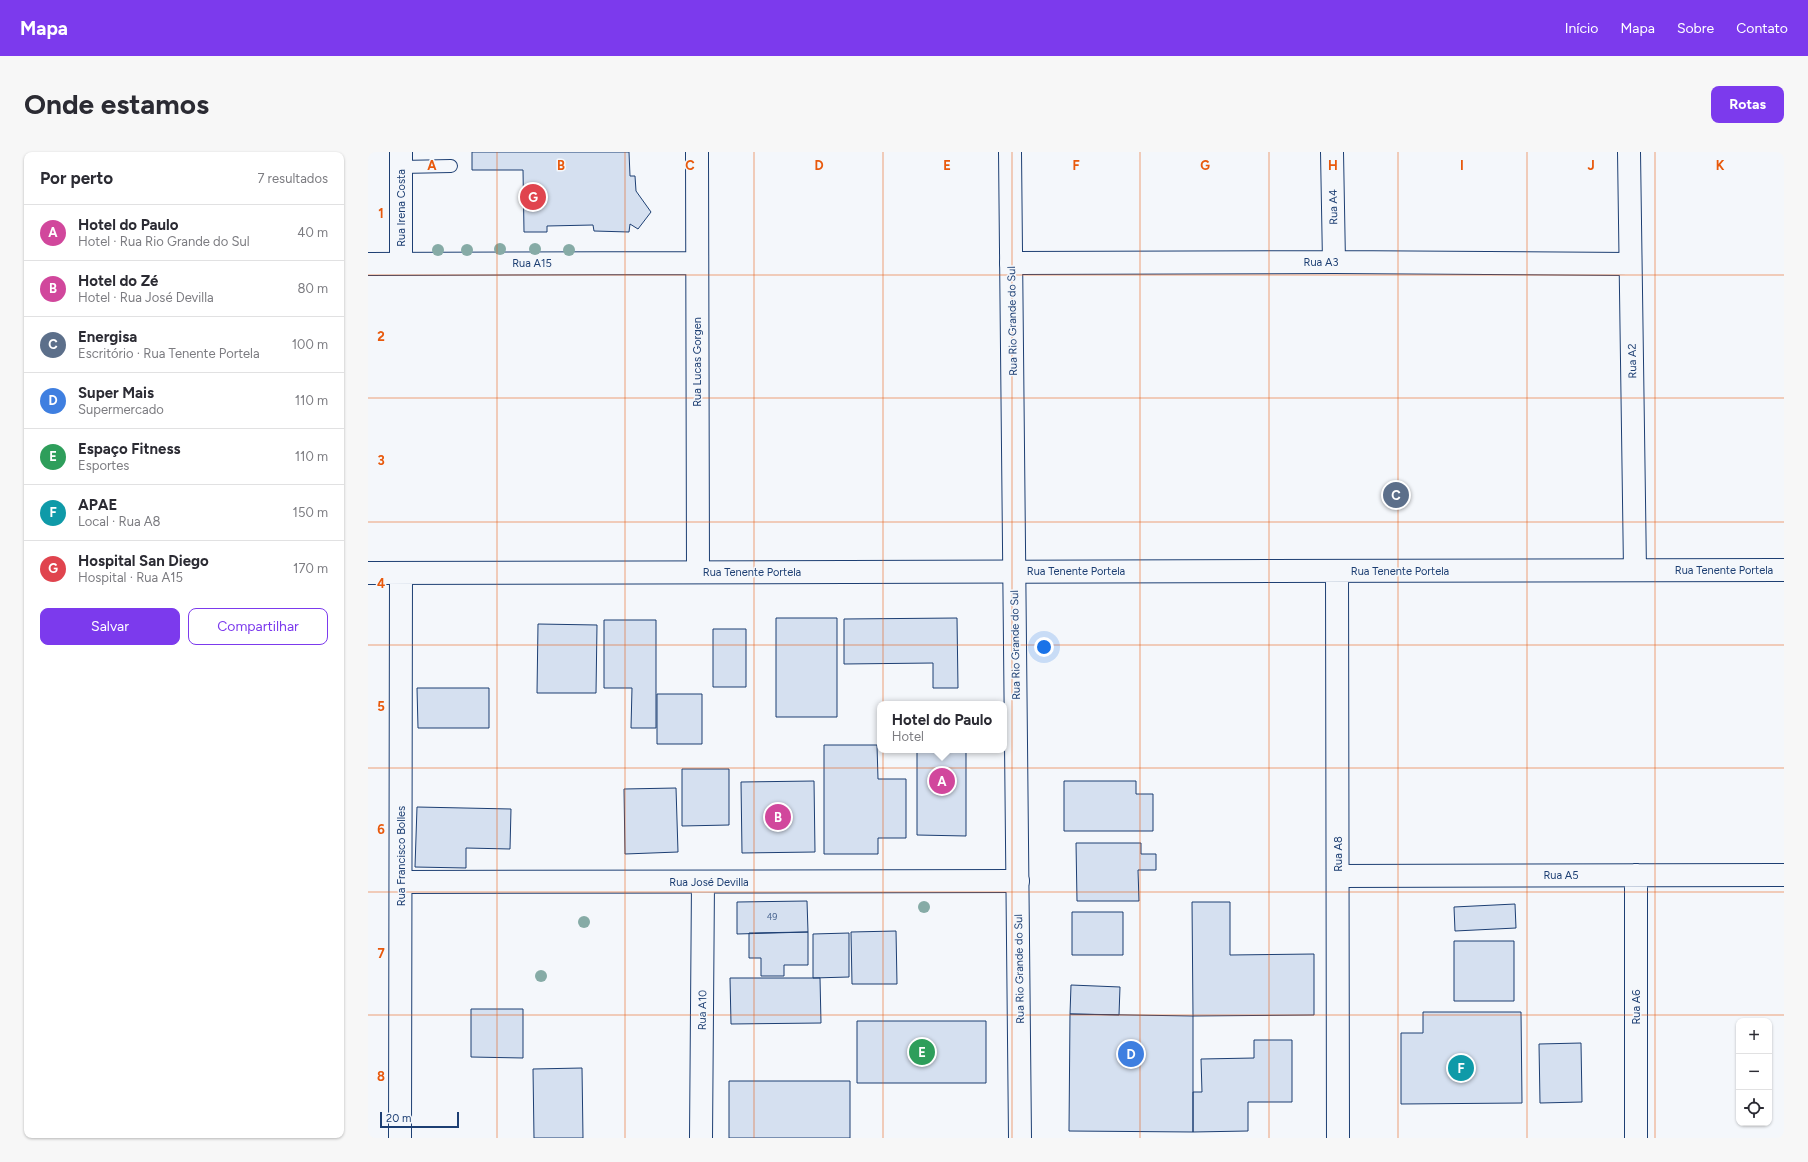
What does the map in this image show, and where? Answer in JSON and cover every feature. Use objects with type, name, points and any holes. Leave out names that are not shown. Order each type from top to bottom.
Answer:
[{"type":"street","name":"Rua Lucas Gorgen","points":[[697,152],[698,572]]},
{"type":"street","name":"Rua Rio Grande do Sul","points":[[1010,152],[1020,1138]]},
{"type":"street","name":"Rua A4","points":[[1332,152],[1334,262]]},
{"type":"street","name":"Rua A2","points":[[1629,152],[1635,570]]},
{"type":"street","name":"Rua Irena Costa","points":[[401,160],[401,263]]},
{"type":"street","name":"Rua A3","points":[[1011,263],[1334,262],[1630,264]]},
{"type":"street","name":"Rua A15","points":[[368,264],[697,263]]},
{"type":"street","name":"Rua Tenente Portela","points":[[368,573],[1784,570]]},
{"type":"street","name":"Rua A8","points":[[1337,571],[1338,1138]]},
{"type":"street","name":"Rua Francisco Bolles","points":[[400,1138],[401,573]]},
{"type":"street","name":"Rua A6","points":[[1636,875],[1636,1138]]},
{"type":"street","name":"Rua A5","points":[[1338,876],[1784,875]]},
{"type":"street","name":"Rua José Devilla","points":[[401,882],[1018,881]]},
{"type":"street","name":"Rua A10","points":[[701,1138],[703,882]]},
{"type":"lane","points":[[401,160],[451,166]]},
{"type":"building","points":[[472,152],[629,152],[630,176],[635,176],[636,191],[651,212],[638,229],[630,224],[629,232],[594,231],[593,225],[547,226],[547,232],[524,232],[523,170],[472,170]]},
{"type":"building","points":[[776,618],[837,618],[837,717],[776,717]]},
{"type":"building","points":[[957,618],[958,688],[933,688],[933,663],[844,664],[844,619]]},
{"type":"building","points":[[604,620],[656,620],[656,728],[631,728],[632,688],[604,688]]},
{"type":"building","points":[[538,624],[597,625],[596,693],[537,693]]},
{"type":"building","points":[[713,629],[746,629],[746,687],[713,687]]},
{"type":"building","points":[[417,688],[489,688],[489,728],[418,728]]},
{"type":"building","points":[[657,694],[702,694],[702,744],[657,744]]},
{"type":"building","points":[[824,745],[877,745],[878,779],[906,779],[906,838],[878,838],[878,854],[824,854]]},
{"type":"building","points":[[917,753],[966,753],[966,836],[917,835]]},
{"type":"building","points":[[682,769],[729,769],[729,825],[682,826]]},
{"type":"building","points":[[814,781],[815,852],[742,853],[741,782]]},
{"type":"building","points":[[1064,781],[1136,781],[1136,794],[1153,794],[1153,831],[1064,831]]},
{"type":"building","points":[[676,788],[678,852],[625,854],[624,789]]},
{"type":"building","points":[[417,807],[511,809],[510,849],[466,848],[466,868],[415,867]]},
{"type":"building","points":[[1076,843],[1141,843],[1141,854],[1156,854],[1156,870],[1138,870],[1139,901],[1077,901]]},
{"type":"building","points":[[807,901],[808,932],[737,934],[737,902]]},
{"type":"building","points":[[1192,902],[1230,902],[1230,955],[1314,954],[1314,1015],[1193,1016]]},
{"type":"building","points":[[1515,904],[1516,928],[1455,931],[1454,907]]},
{"type":"building","points":[[1072,912],[1123,912],[1123,955],[1072,955]]},
{"type":"building","points":[[896,931],[897,984],[852,984],[851,932]]},
{"type":"building","points":[[808,932],[808,965],[784,965],[784,976],[761,976],[761,958],[749,958],[749,933]]},
{"type":"building","points":[[849,933],[849,977],[813,978],[813,934]]},
{"type":"building","points":[[1454,941],[1514,941],[1514,1001],[1454,1001]]},
{"type":"building","points":[[730,978],[820,978],[821,1023],[731,1024]]},
{"type":"building","points":[[1071,985],[1120,987],[1119,1015],[1070,1014]]},
{"type":"building","points":[[471,1009],[523,1009],[523,1058],[471,1057]]},
{"type":"building","points":[[1423,1012],[1521,1012],[1522,1103],[1401,1104],[1401,1033],[1423,1033]]},
{"type":"building","points":[[1070,1014],[1193,1016],[1193,1132],[1069,1131]]},
{"type":"building","points":[[857,1021],[986,1021],[986,1083],[857,1083]]},
{"type":"building","points":[[1254,1040],[1292,1040],[1292,1102],[1248,1102],[1248,1131],[1193,1132],[1193,1092],[1202,1092],[1201,1059],[1254,1058]]},
{"type":"building","points":[[1581,1043],[1582,1102],[1540,1103],[1539,1044]]},
{"type":"building","points":[[582,1068],[583,1138],[534,1138],[533,1069]]},
{"type":"building","points":[[729,1081],[850,1081],[850,1138],[729,1138]]},
{"type":"place","name":"Hospital San Diego","points":[[533,197]]},
{"type":"place","name":"Energisa","points":[[1396,495]]},
{"type":"place","name":"Hotel do Paulo","points":[[942,781]]},
{"type":"place","name":"Hotel do Zé","points":[[778,817]]},
{"type":"place","name":"Espaço Fitness","points":[[922,1052]]},
{"type":"place","name":"Super Mais","points":[[1131,1054]]},
{"type":"place","name":"APAE","points":[[1461,1068]]}]
